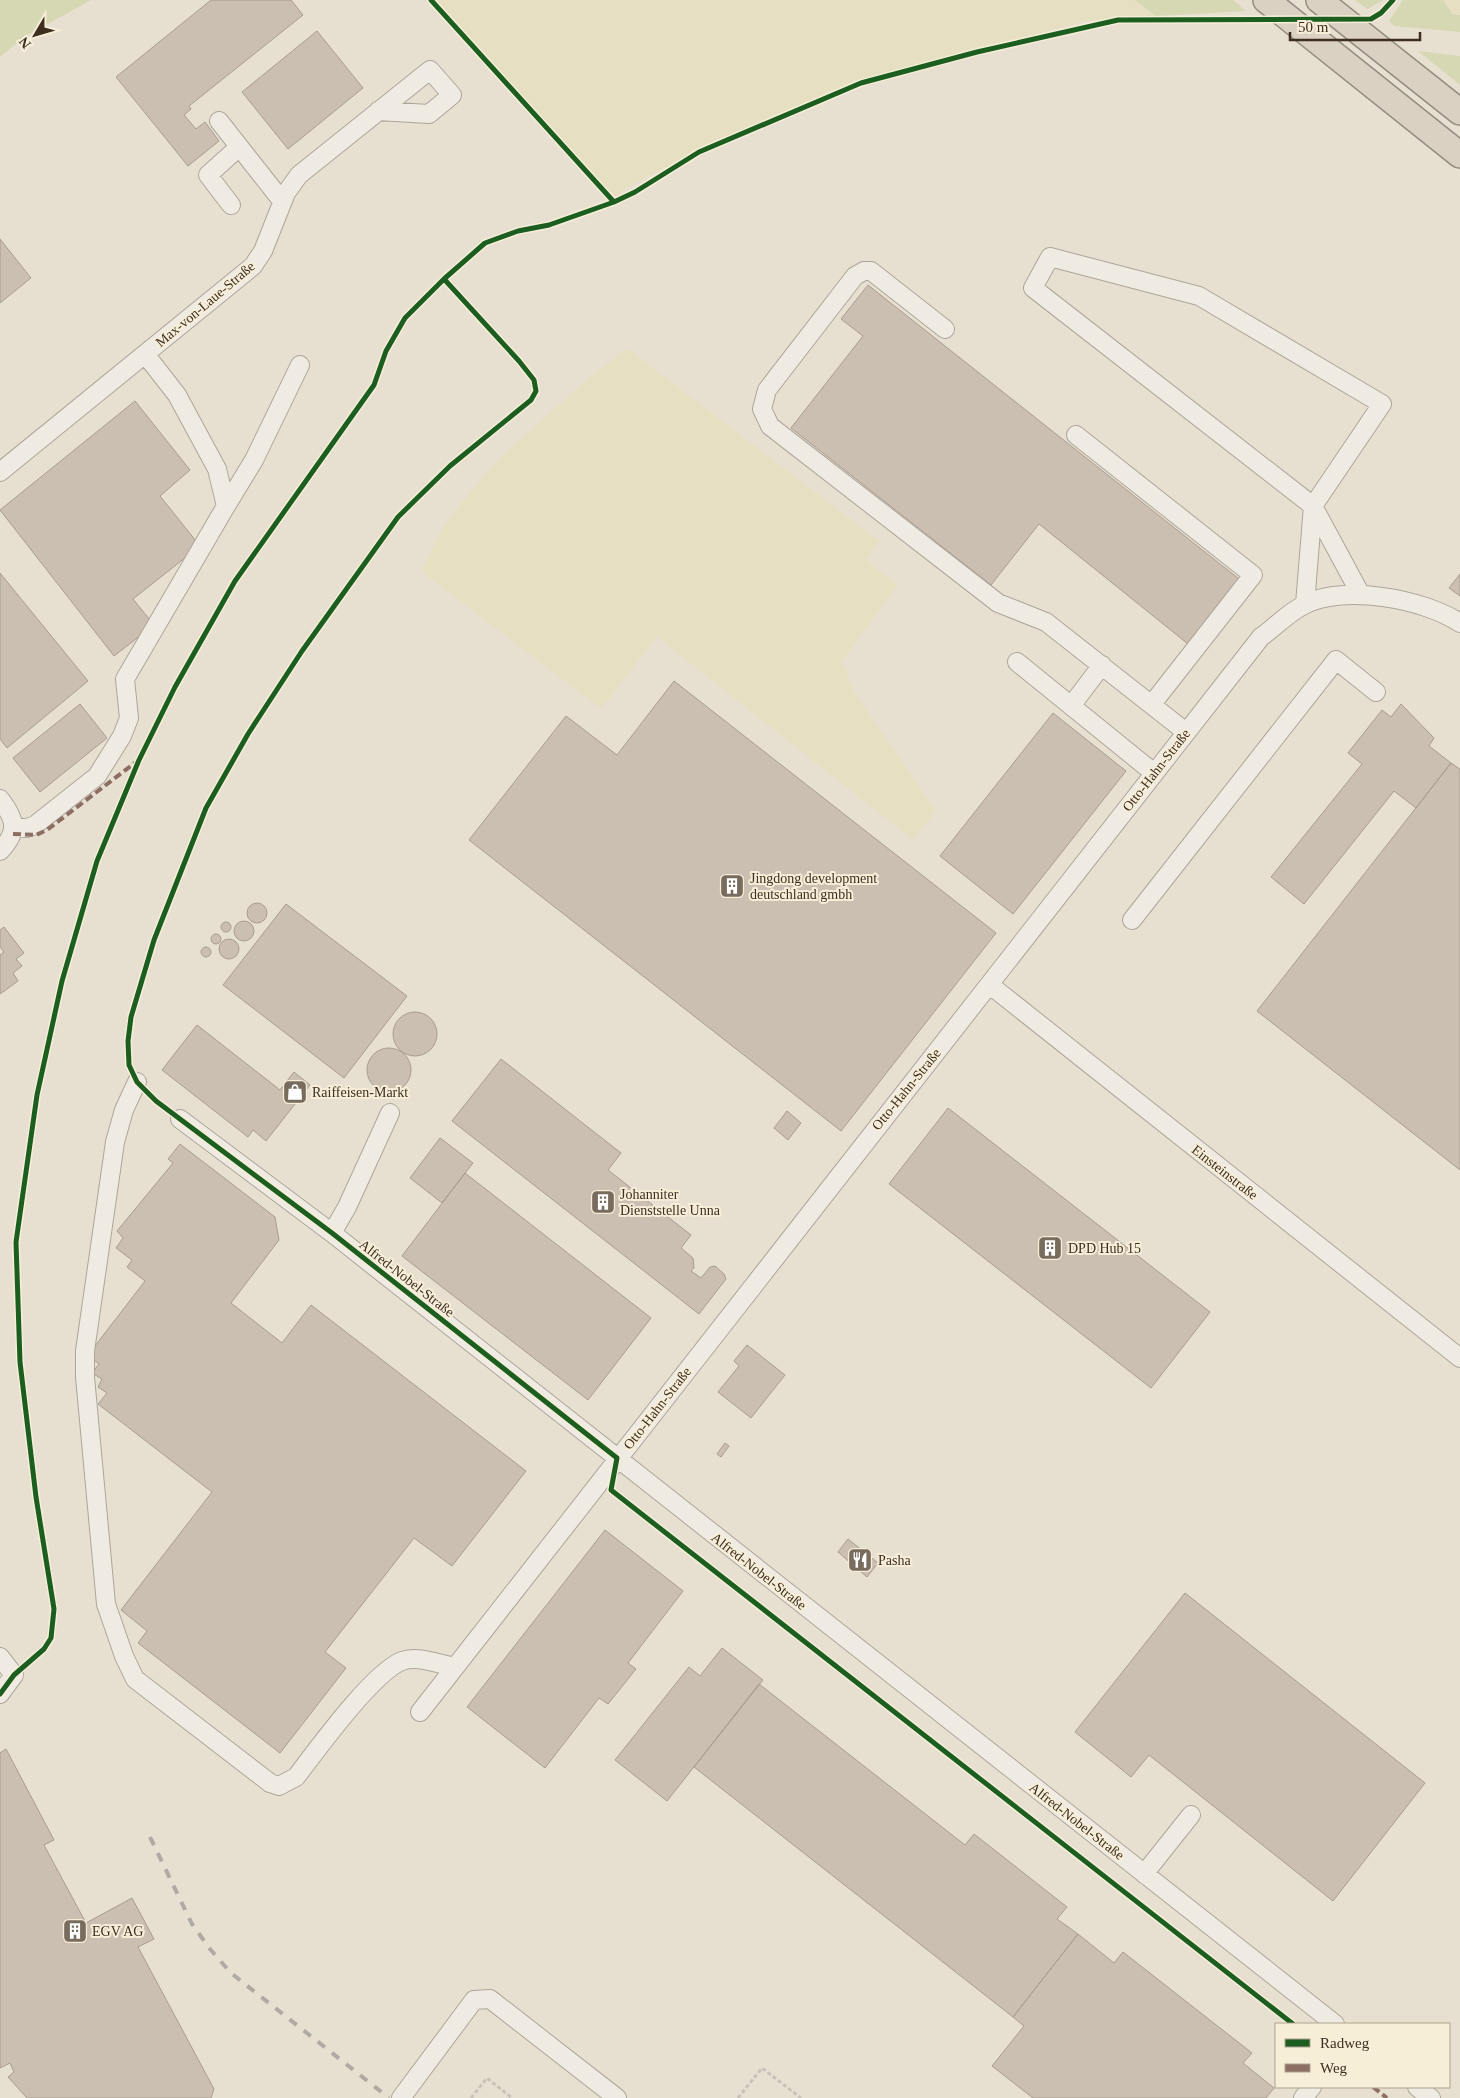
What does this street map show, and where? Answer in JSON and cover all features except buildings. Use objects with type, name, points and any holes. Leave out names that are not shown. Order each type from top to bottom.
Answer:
[{"type":"highway","points":[[1272,5],[1460,155]]},
{"type":"highway","points":[[1325,5],[1460,112]]},
{"type":"street","name":"Max-von-Laue-Straße","points":[[0,472],[253,266],[263,250],[286,192],[299,175],[378,111]]},
{"type":"street","points":[[219,121],[282,201]]},
{"type":"street","points":[[232,205],[208,175],[239,147]]},
{"type":"street","points":[[1305,604],[1313,506],[1382,404],[1199,296],[1050,257],[1033,288],[1313,506],[1361,595]]},
{"type":"street","points":[[945,329],[871,271],[864,271],[855,276],[771,384],[764,398],[762,409],[765,418],[770,426],[998,603],[1046,622],[1186,732]]},
{"type":"street","points":[[145,354],[177,395],[217,469],[226,506]]},
{"type":"street","points":[[13,831],[35,824],[96,776],[122,736],[129,718],[125,679],[254,460],[300,365]]},
{"type":"street","points":[[1076,436],[1253,576],[1152,704]]},
{"type":"street","name":"Otto-Hahn-Straße","points":[[420,1712],[890,1108],[990,986],[1261,637],[1305,604],[1325,598],[1361,595],[1413,602],[1439,611],[1460,623]]},
{"type":"street","points":[[1132,920],[1336,660],[1376,692]]},
{"type":"street","points":[[1017,662],[1154,773]]},
{"type":"street","points":[[1071,706],[1102,665]]},
{"type":"street","points":[[0,799],[10,811],[13,831],[0,851]]},
{"type":"street","name":"Einsteinstraße","points":[[990,986],[1460,1358]]},
{"type":"street","points":[[137,1082],[124,1110],[115,1142],[85,1351],[85,1377],[106,1604],[124,1656],[135,1679],[270,1783],[279,1786],[296,1777],[369,1687],[401,1661],[416,1659],[455,1667]]},
{"type":"street","points":[[332,1233],[347,1206],[390,1113]]},
{"type":"street","name":"Alfred-Nobel-Straße","points":[[180,1119],[332,1233],[1334,2023]]},
{"type":"street","points":[[0,1657],[14,1675],[0,1694]]},
{"type":"street","points":[[1144,1874],[1190,1816]]},
{"type":"street","points":[[401,2098],[474,2000],[490,1999],[617,2098]]},
{"type":"street","points":[[1303,2098],[1311,2088]]},
{"type":"street","points":[[1418,2088],[1432,2098]]},
{"type":"path","points":[[738,2098],[762,2068],[801,2098]]},
{"type":"path","points":[[471,2098],[487,2078],[512,2098]]},
{"type":"shaded area","points":[[431,0],[1135,0],[1156,16],[1085,21],[859,81],[698,151],[629,186],[614,202]]},
{"type":"shaded area","points":[[1443,0],[1460,0],[1460,15],[1453,15]]},
{"type":"shaded area","points":[[627,348],[879,541],[866,560],[898,585],[842,661],[855,693],[936,811],[913,840],[657,637],[601,709],[421,571],[442,529],[469,493],[504,454],[584,382]]},
{"type":"green space","points":[[0,0],[91,0],[26,36],[0,57]]},
{"type":"green space","points":[[1135,0],[1233,0],[1246,11],[1156,16]]},
{"type":"green space","points":[[1355,0],[1384,0],[1367,9]]},
{"type":"green space","points":[[1403,0],[1443,0],[1453,15],[1460,15],[1460,32],[1394,26],[1389,21]]},
{"type":"green space","points":[[1418,51],[1460,56],[1460,85]]},
{"type":"railway","points":[[150,1837],[192,1924],[231,1973],[389,2098]]},
{"type":"marked path","points":[[13,834],[36,835],[47,830],[136,762]]},
{"type":"marked path","points":[[1374,2088],[1387,2098]]},
{"type":"cycle path","points":[[431,0],[614,202]]},
{"type":"cycle path","points":[[0,1694],[14,1675],[44,1649],[51,1638],[54,1609],[36,1497],[20,1362],[16,1242],[37,1095],[62,981],[97,861],[139,760],[175,687],[235,581],[374,385],[386,351],[405,318],[444,279],[485,243],[518,231],[549,225],[614,202],[635,192],[699,152],[861,83],[977,52],[1118,20],[1371,19],[1381,13],[1393,0]]},
{"type":"cycle path","points":[[444,279],[519,361],[534,380],[536,391],[531,400],[450,466],[398,517],[302,651],[248,734],[206,808],[154,940],[131,1017],[128,1041],[129,1065],[137,1082],[156,1101],[332,1233],[617,1458],[611,1490],[1292,2023]]},
{"type":"place","name":"Jingdong development deutschland gmbh","points":[[732,886]]},
{"type":"place","name":"Raiffeisen-Markt","points":[[295,1092]]},
{"type":"place","name":"Johanniter Dienststelle Unna","points":[[603,1202]]},
{"type":"place","name":"DPD Hub 15","points":[[1050,1248]]},
{"type":"place","name":"Pasha","points":[[860,1560]]},
{"type":"place","name":"EGV AG","points":[[75,1931]]}]
